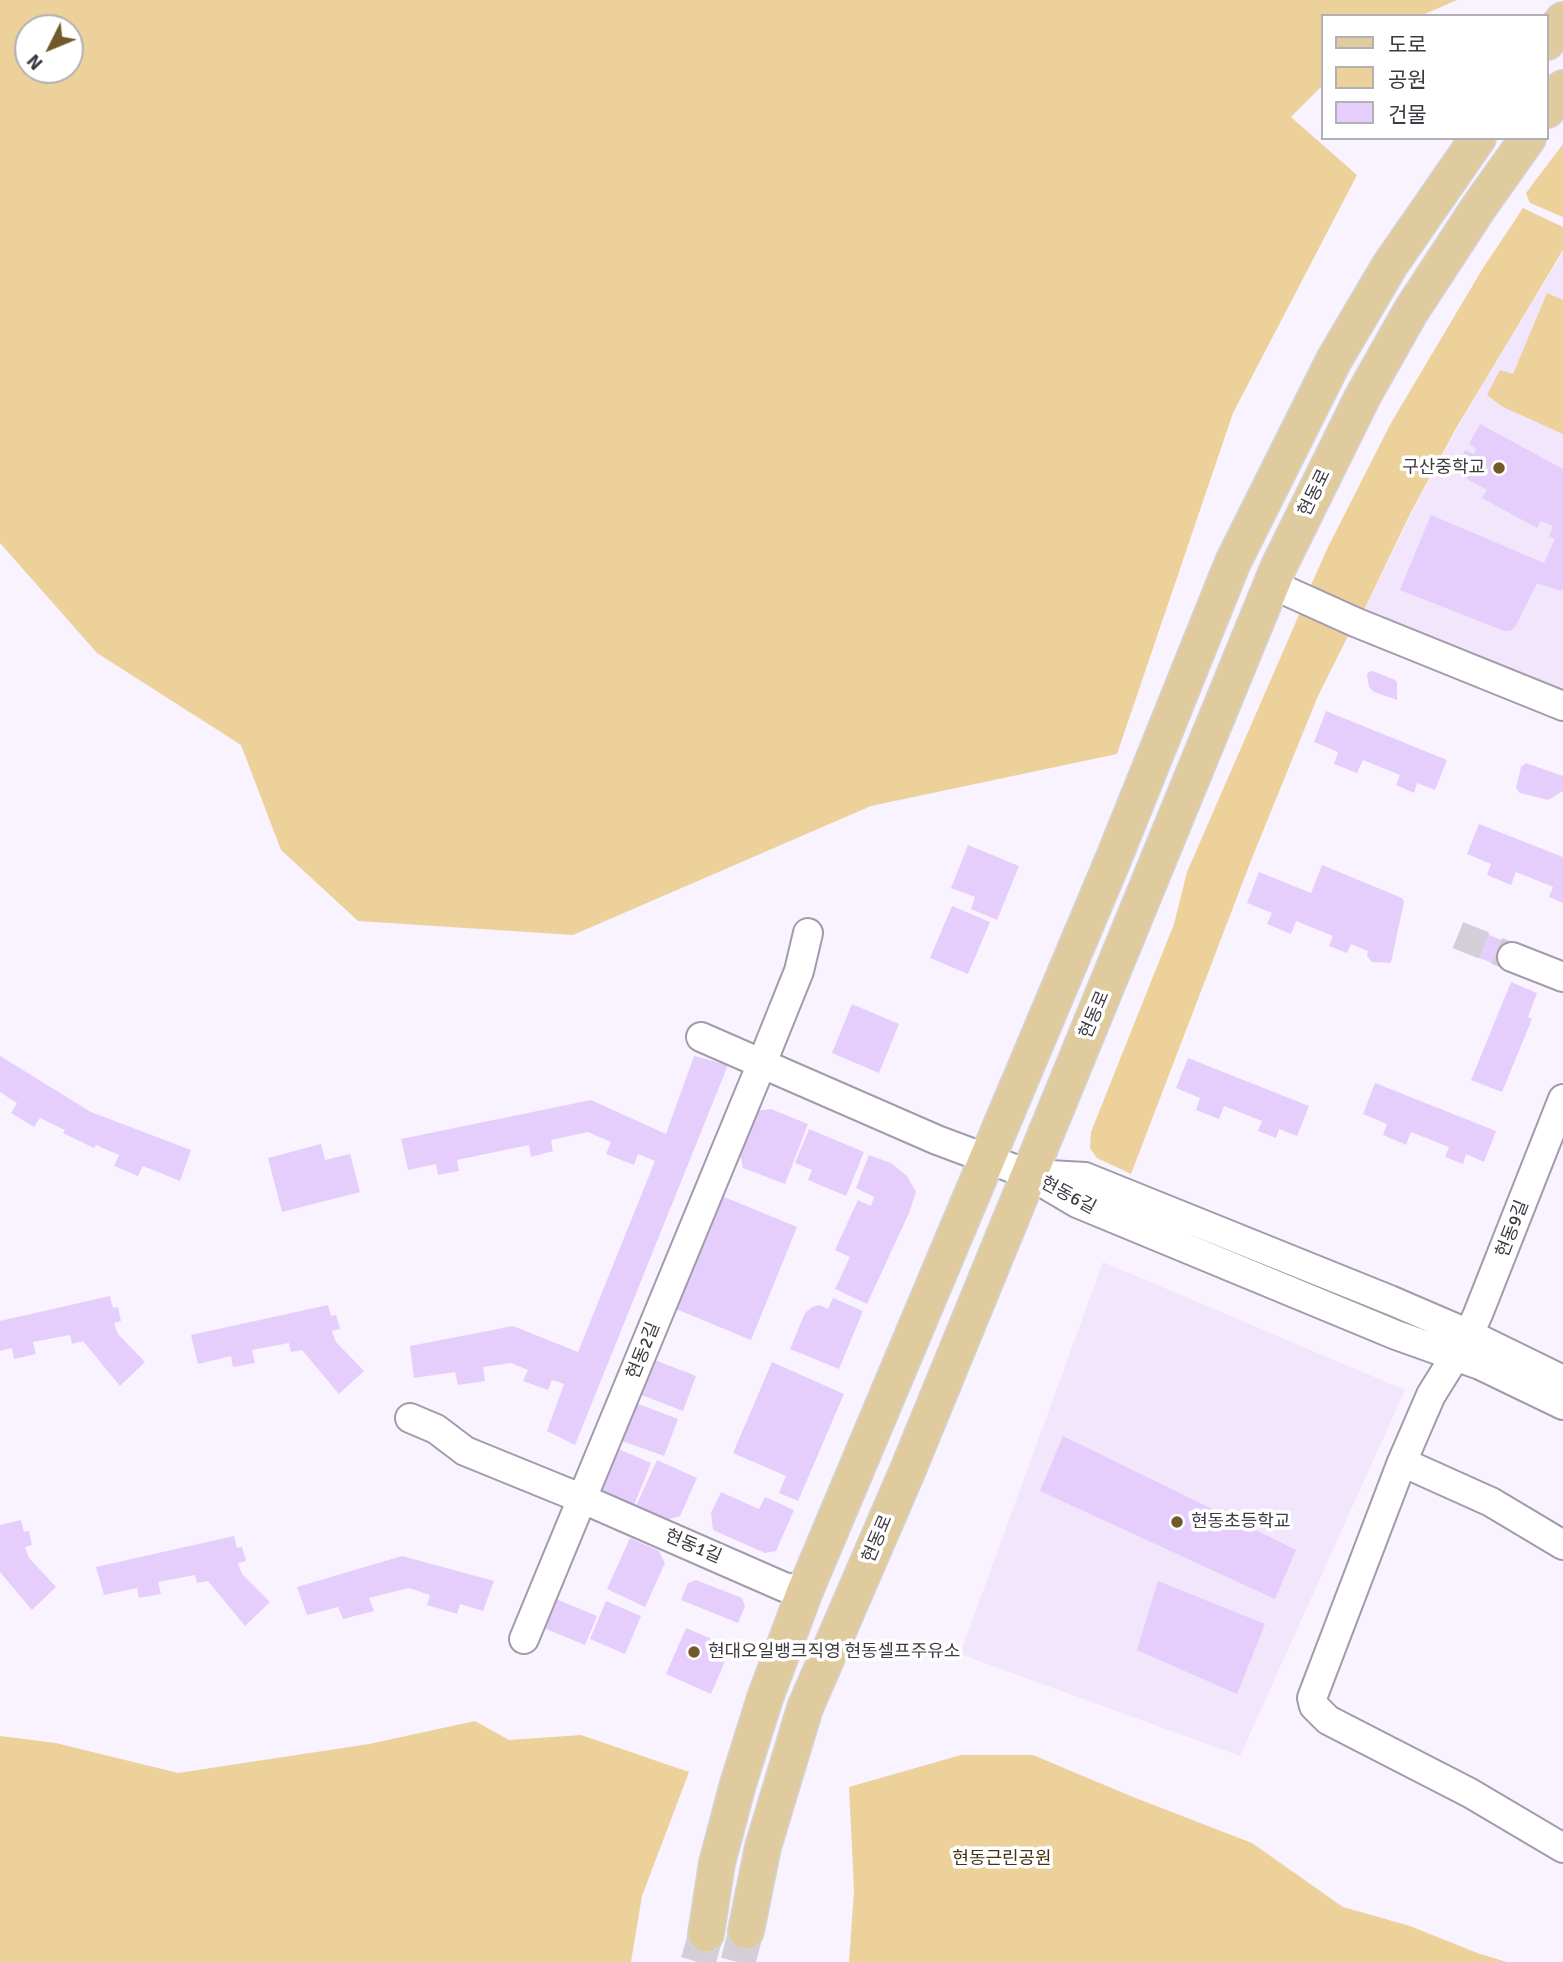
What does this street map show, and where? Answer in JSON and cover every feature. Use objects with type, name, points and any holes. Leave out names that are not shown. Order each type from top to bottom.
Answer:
[{"type":"main road","points":[[1549,38],[1563,20]]},
{"type":"main road","points":[[1549,107],[1563,88]]},
{"type":"main road","points":[[706,1934],[717,1863],[738,1784],[765,1698],[805,1591],[1118,847],[1233,562],[1334,360],[1390,265],[1477,140]]},
{"type":"main road","name":"현동로","points":[[746,1931],[762,1847],[806,1708],[907,1472],[1271,584],[1363,396],[1410,311],[1527,140]]},
{"type":"street","points":[[1271,584],[1356,622],[1563,706]]},
{"type":"street","name":"현동2길","points":[[524,1639],[762,1063],[799,971],[808,933]]},
{"type":"street","points":[[1511,957],[1563,977]]},
{"type":"street","points":[[701,1037],[937,1140],[1028,1174]]},
{"type":"street","name":"현동9길","points":[[1563,1099],[1494,1278],[1462,1344],[1431,1395],[1402,1462],[1312,1698],[1314,1706],[1328,1720],[1471,1793],[1563,1848]]},
{"type":"street","name":"현동6길","points":[[1028,1174],[1085,1177],[1462,1344],[1563,1380]]},
{"type":"street","name":"현동6길","points":[[1462,1344],[1563,1405]]},
{"type":"street","name":"현동1길","points":[[410,1418],[436,1429],[465,1451],[583,1499],[784,1587],[805,1591]]},
{"type":"street","points":[[1402,1462],[1491,1502],[1563,1545]]},
{"type":"shaded area","name":"구산중학교","points":[[1563,252],[1563,697],[1361,616],[1456,430]]},
{"type":"shaded area","name":"현동초등학교","points":[[1103,1262],[1405,1390],[1240,1756],[960,1654]]},
{"type":"green space","points":[[0,0],[1457,0],[1425,14],[1322,14],[1322,86],[1291,117],[1357,175],[1233,413],[1117,754],[871,806],[573,935],[358,921],[281,850],[241,745],[97,653],[0,543]]},
{"type":"green space","points":[[1563,144],[1563,217],[1530,203],[1526,193]]},
{"type":"green space","points":[[1523,208],[1563,227],[1563,250],[1455,430],[1410,514],[1361,616],[1308,592],[1391,423],[1483,268]]},
{"type":"green space","points":[[1547,293],[1563,300],[1563,434],[1503,407],[1487,395],[1500,370],[1513,374]]},
{"type":"green space","points":[[1302,608],[1350,632],[1318,696],[1252,858],[1131,1174],[1097,1158],[1090,1148],[1091,1132],[1174,924],[1187,872]]},
{"type":"green space","points":[[475,1721],[509,1740],[581,1735],[689,1772],[642,1896],[631,1962],[0,1962],[0,1736],[56,1743],[178,1773],[369,1744]]},
{"type":"green space","name":"현동근린공원","points":[[961,1755],[1033,1755],[1252,1843],[1343,1907],[1410,1926],[1507,1962],[849,1962],[854,1891],[849,1787]]},
{"type":"building","points":[[1480,424],[1563,469],[1563,588],[1561,591],[1537,583],[1512,630],[1504,631],[1400,590],[1431,515],[1544,563],[1555,539],[1549,536],[1553,526],[1541,521],[1537,528],[1482,498],[1487,490],[1454,472],[1465,450],[1474,454],[1476,449],[1469,444]]},
{"type":"building","points":[[1373,671],[1395,680],[1397,700],[1374,692],[1369,687],[1367,675]]},
{"type":"building","points":[[1326,711],[1447,760],[1435,790],[1417,783],[1414,793],[1396,785],[1400,775],[1363,760],[1357,773],[1334,764],[1338,752],[1314,742]]},
{"type":"building","points":[[1526,763],[1563,776],[1563,791],[1548,800],[1520,793],[1516,788],[1521,767]]},
{"type":"building","points":[[1479,824],[1563,857],[1563,903],[1549,897],[1553,887],[1516,872],[1511,885],[1487,875],[1491,864],[1467,854]]},
{"type":"building","points":[[968,845],[1019,866],[997,920],[971,909],[975,897],[951,888]]},
{"type":"building","points":[[1322,865],[1402,898],[1404,902],[1391,962],[1372,962],[1367,956],[1368,951],[1351,944],[1347,953],[1329,946],[1333,936],[1296,921],[1291,934],[1267,924],[1272,913],[1247,903],[1259,872],[1311,893]]},
{"type":"building","points":[[952,906],[990,922],[968,974],[930,958]]},
{"type":"building","points":[[1463,924],[1516,946],[1506,969],[1453,947]]},
{"type":"building","points":[[1511,982],[1537,993],[1528,1017],[1532,1019],[1502,1092],[1471,1080]]},
{"type":"building","points":[[852,1004],[899,1024],[879,1073],[832,1053]]},
{"type":"building","points":[[0,1056],[91,1112],[191,1150],[180,1181],[143,1166],[138,1176],[114,1166],[119,1155],[96,1145],[94,1148],[40,1118],[34,1127],[11,1113],[17,1103],[0,1092]]},
{"type":"building","points":[[694,1056],[728,1065],[575,1445],[547,1431],[564,1384],[552,1380],[548,1390],[523,1381],[528,1370],[511,1363],[483,1367],[485,1381],[458,1385],[455,1372],[414,1378],[410,1346],[513,1326],[578,1352],[655,1161],[638,1154],[634,1165],[606,1154],[611,1142],[588,1132],[551,1140],[553,1151],[531,1157],[529,1145],[457,1160],[459,1171],[438,1175],[436,1164],[408,1170],[401,1139],[591,1100],[666,1134]]},
{"type":"building","points":[[1188,1058],[1309,1106],[1297,1136],[1279,1129],[1276,1138],[1258,1131],[1262,1121],[1224,1106],[1219,1119],[1196,1110],[1200,1098],[1176,1088]]},
{"type":"building","points":[[1375,1083],[1496,1131],[1484,1162],[1466,1154],[1463,1164],[1445,1157],[1449,1147],[1411,1132],[1406,1145],[1383,1135],[1387,1124],[1363,1114]]},
{"type":"building","points":[[771,1109],[808,1124],[785,1184],[743,1168],[739,1148],[755,1111]]},
{"type":"building","points":[[809,1129],[864,1152],[846,1196],[808,1180],[812,1170],[795,1163]]},
{"type":"building","points":[[321,1144],[325,1160],[350,1154],[360,1192],[282,1212],[268,1158]]},
{"type":"building","points":[[869,1155],[891,1163],[907,1176],[916,1192],[867,1304],[835,1289],[850,1257],[835,1250],[858,1200],[871,1206],[874,1197],[856,1188]]},
{"type":"building","points":[[722,1196],[797,1227],[751,1340],[676,1309]]},
{"type":"building","points":[[110,1296],[113,1308],[118,1307],[121,1321],[114,1323],[118,1334],[145,1362],[120,1386],[83,1341],[72,1344],[70,1335],[33,1342],[36,1354],[14,1359],[12,1348],[0,1351],[0,1321]]},
{"type":"building","points":[[833,1298],[863,1311],[839,1369],[790,1349],[805,1313],[819,1305],[828,1309]]},
{"type":"building","points":[[328,1305],[331,1316],[336,1315],[340,1329],[332,1331],[336,1342],[364,1371],[339,1394],[302,1350],[291,1352],[289,1343],[252,1350],[255,1363],[233,1367],[231,1356],[198,1364],[191,1335]]},
{"type":"building","points":[[652,1359],[696,1376],[683,1411],[639,1394]]},
{"type":"building","points":[[772,1362],[844,1394],[798,1501],[779,1493],[786,1476],[733,1453]]},
{"type":"building","points":[[636,1403],[678,1419],[664,1456],[622,1441]]},
{"type":"building","points":[[1063,1436],[1296,1550],[1275,1599],[1040,1491]]},
{"type":"building","points":[[609,1445],[651,1463],[633,1508],[600,1494],[595,1478]]},
{"type":"building","points":[[657,1460],[697,1478],[680,1516],[664,1521],[635,1508]]},
{"type":"building","points":[[721,1492],[759,1509],[765,1497],[794,1510],[776,1551],[765,1553],[713,1530],[711,1513]]},
{"type":"building","points":[[21,1520],[24,1532],[29,1531],[32,1545],[25,1547],[29,1558],[56,1587],[32,1610],[0,1572],[0,1525]]},
{"type":"building","points":[[234,1536],[237,1548],[242,1547],[246,1561],[238,1563],[242,1574],[270,1602],[245,1626],[208,1581],[197,1583],[195,1575],[158,1582],[161,1594],[139,1598],[137,1588],[104,1595],[96,1567]]},
{"type":"building","points":[[630,1538],[659,1551],[665,1563],[645,1607],[607,1589]]},
{"type":"building","points":[[402,1556],[494,1581],[483,1611],[460,1604],[457,1614],[427,1605],[430,1595],[409,1588],[369,1598],[374,1611],[343,1619],[338,1607],[307,1615],[297,1587]]},
{"type":"building","points":[[696,1580],[742,1598],[745,1606],[738,1623],[681,1600],[688,1583]]},
{"type":"building","points":[[1158,1581],[1265,1624],[1237,1694],[1137,1650]]},
{"type":"building","points":[[551,1597],[597,1616],[585,1645],[539,1626]]},
{"type":"building","points":[[606,1601],[641,1616],[625,1654],[590,1639]]},
{"type":"building","points":[[686,1628],[731,1647],[711,1694],[666,1674]]},
{"type":"tunnel","points":[[1458,935],[1512,957]]},
{"type":"tunnel","points":[[738,1962],[746,1931]]},
{"type":"tunnel","points":[[698,1962],[706,1934]]},
{"type":"place","name":"구산중학교","points":[[1499,468]]},
{"type":"place","name":"현동초등학교","points":[[1177,1522]]},
{"type":"place","name":"현대오일뱅크직영 현동셀프주유소","points":[[694,1652]]}]
